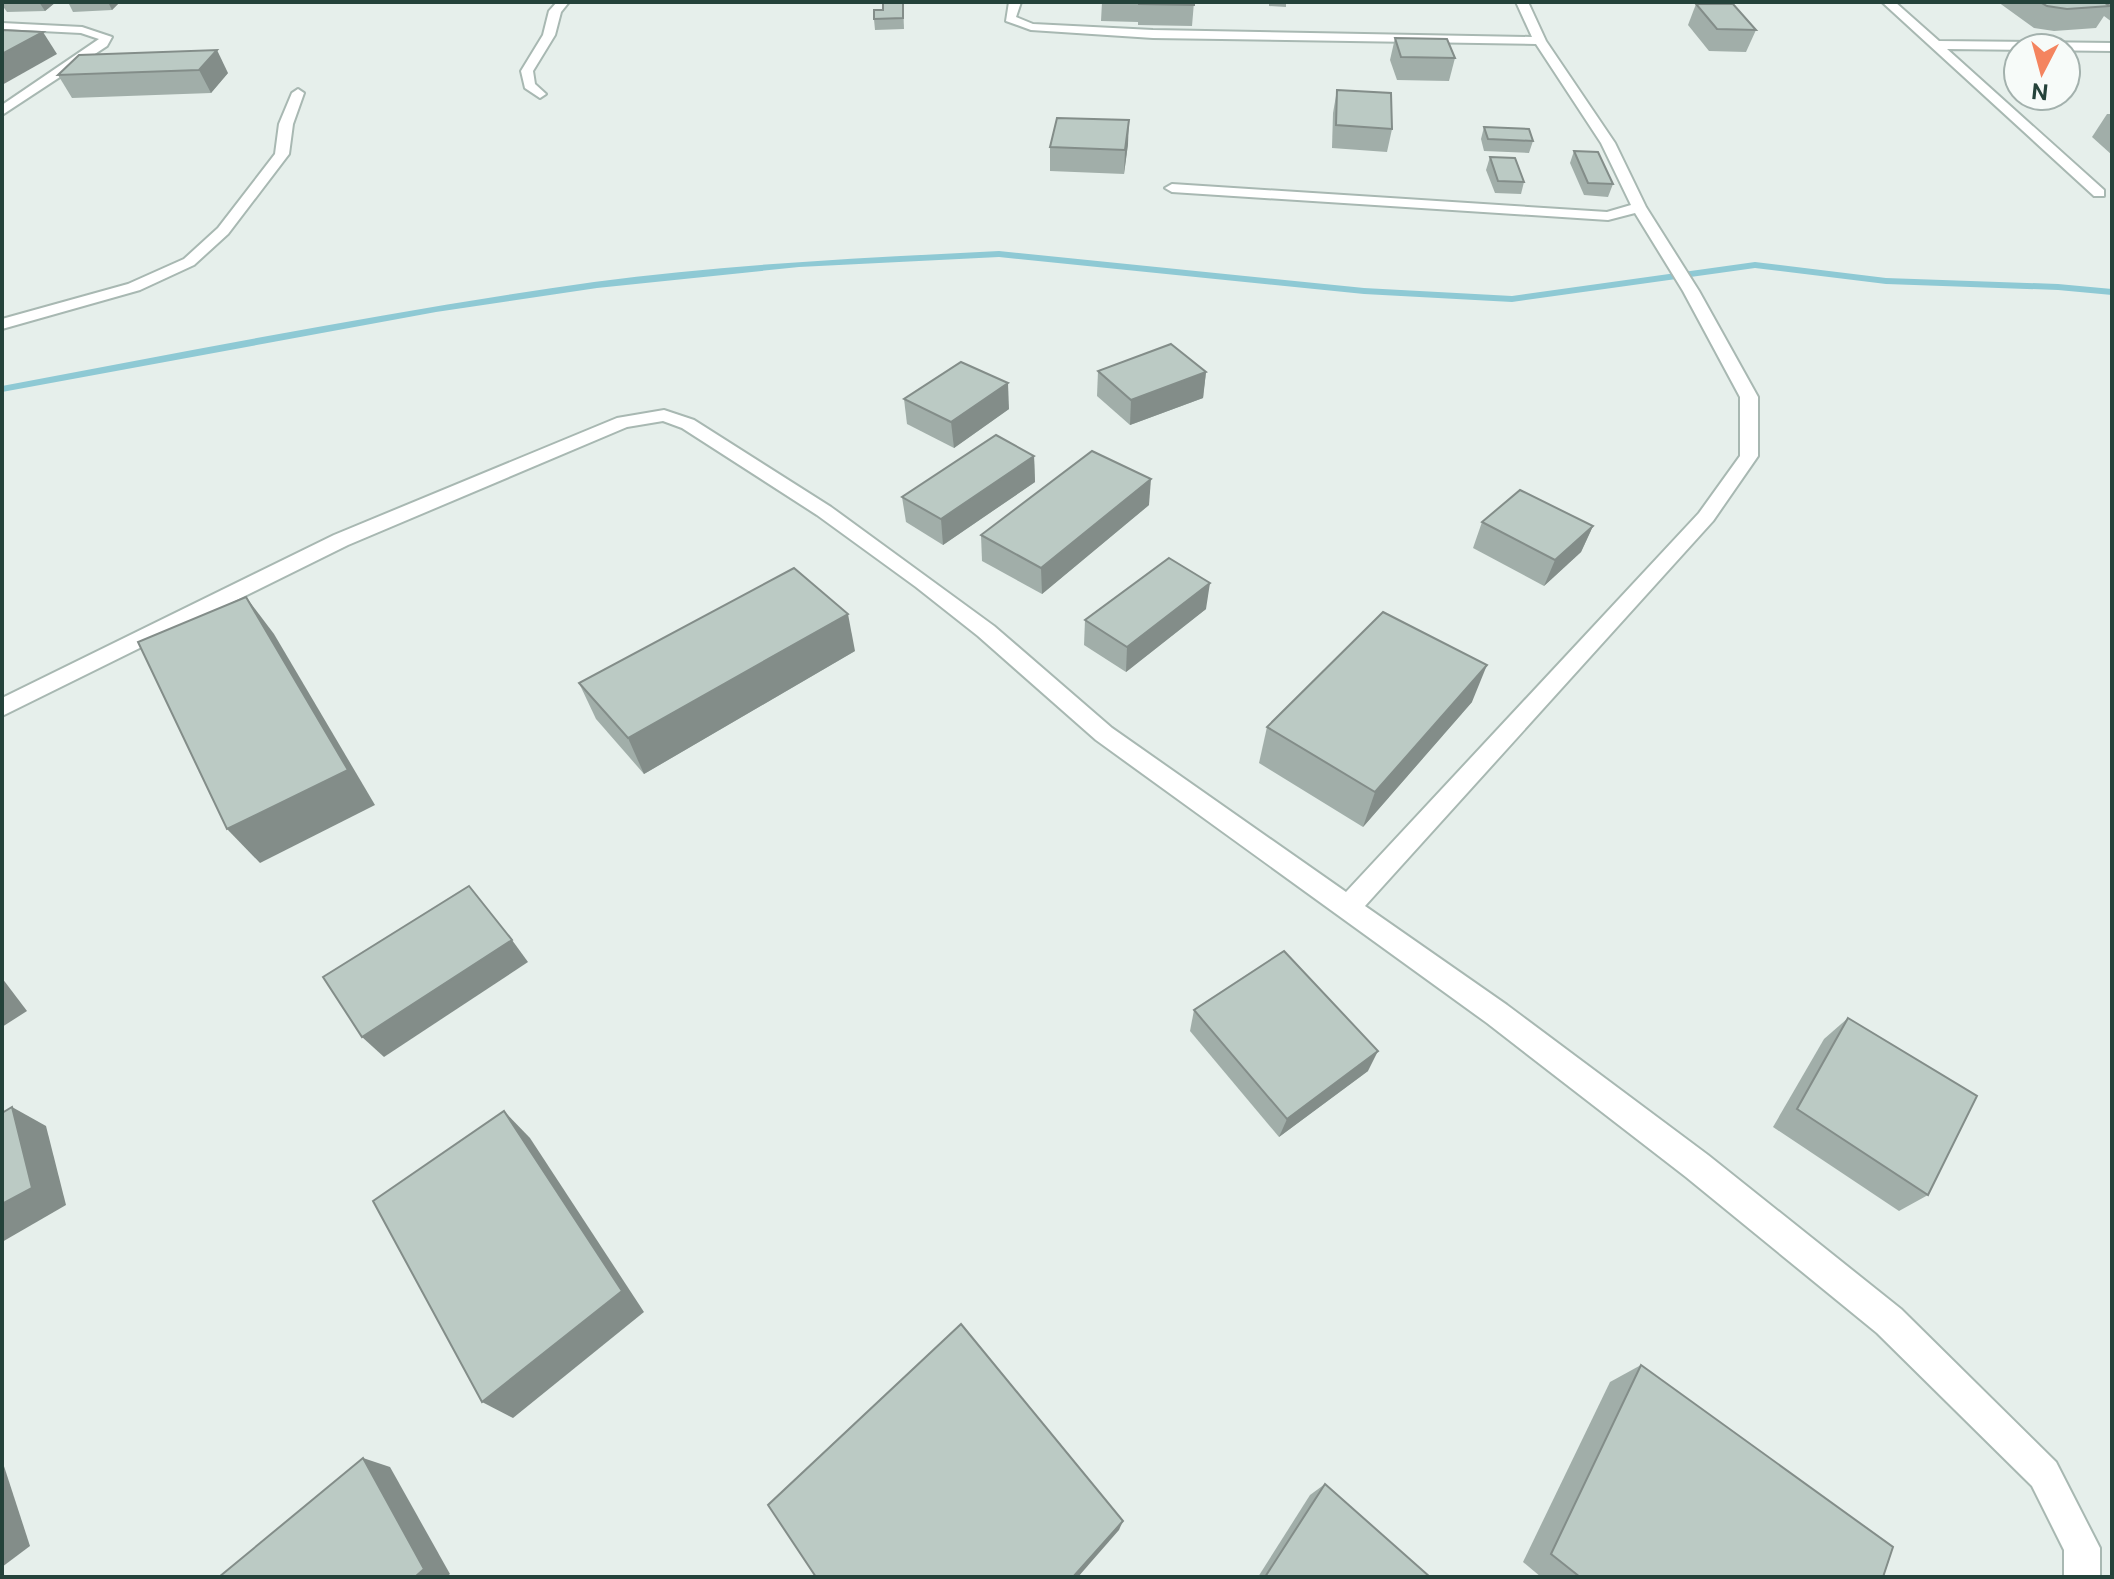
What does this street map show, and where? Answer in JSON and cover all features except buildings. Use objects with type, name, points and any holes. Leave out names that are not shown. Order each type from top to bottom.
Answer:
[{"type":"street","points":[[540,94],[529,85],[527,71],[549,35],[555,11],[563,2]]},
{"type":"street","points":[[1015,2],[1010,19],[1031,27],[1153,34],[1540,41]]},
{"type":"street","points":[[1348,907],[1706,517],[1749,456],[1749,397],[1691,291],[1639,207],[1608,143],[1540,41],[1522,2]]},
{"type":"street","points":[[1888,2],[2099,193]]},
{"type":"street","points":[[2,26],[82,30],[106,37],[103,43],[2,111]]},
{"type":"street","points":[[1936,45],[2112,47]]},
{"type":"street","points":[[2,324],[134,287],[189,262],[223,231],[282,154],[286,124],[298,93]]},
{"type":"street","points":[[1172,188],[1608,216],[1639,207]]},
{"type":"street","points":[[2,708],[341,540],[623,422],[664,415],[688,424],[824,511],[923,582],[986,631],[1104,734],[1497,1014],[1697,1166],[1889,1321],[2044,1474],[2082,1548],[2082,1577]]},
{"type":"waterway","points":[[2,389],[436,309],[597,285],[799,264],[999,254],[1364,291],[1512,299],[1755,265],[1886,281],[2112,292]]}]
